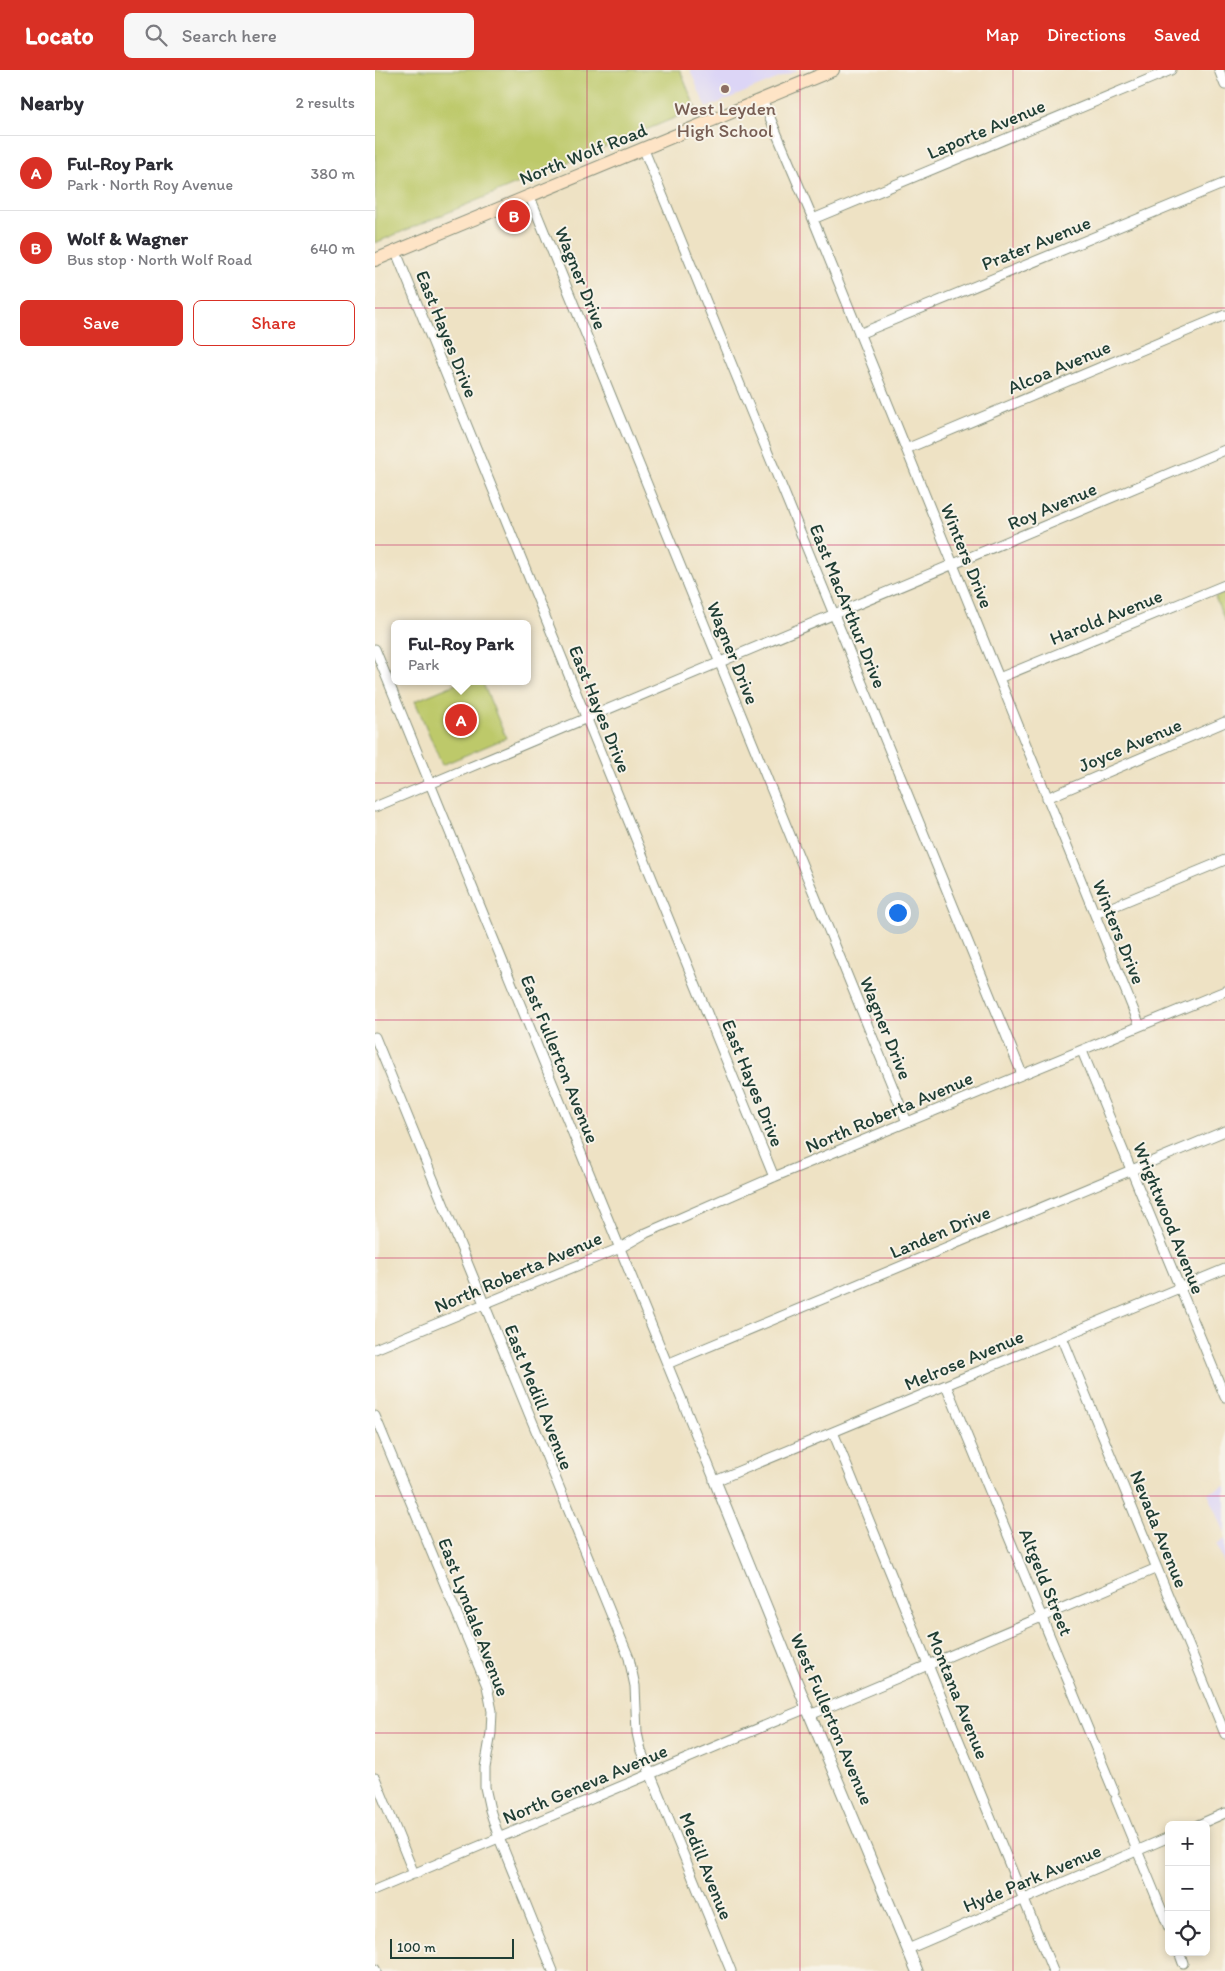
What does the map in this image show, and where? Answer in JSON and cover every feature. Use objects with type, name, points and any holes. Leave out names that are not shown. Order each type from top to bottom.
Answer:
[{"type":"main road","name":"North Wolf Road","points":[[375,260],[833,70]]},
{"type":"street","name":"Laporte Avenue","points":[[813,219],[1171,70]]},
{"type":"street","points":[[1219,70],[1225,85]]},
{"type":"street","name":"Winters Drive","points":[[762,99],[813,219],[1140,1026]]},
{"type":"street","name":"East MacArthur Drive","points":[[644,150],[1022,1074]]},
{"type":"street","name":"Prater Avenue","points":[[859,334],[1225,182]]},
{"type":"street","name":"Wagner Drive","points":[[530,196],[907,1122]]},
{"type":"street","name":"East Hayes Drive","points":[[396,252],[774,1177]]},
{"type":"street","name":"Alcoa Avenue","points":[[906,449],[1225,315]]},
{"type":"street","name":"Roy Avenue","points":[[375,807],[891,592],[1225,450]]},
{"type":"street","name":"Harold Avenue","points":[[999,678],[1225,585]]},
{"type":"street","name":"East Fullerton Avenue","points":[[375,650],[715,1481]]},
{"type":"street","name":"Joyce Avenue","points":[[1047,798],[1225,722]]},
{"type":"street","points":[[1095,914],[1225,860]]},
{"type":"street","name":"North Roberta Avenue","points":[[375,1349],[619,1248],[646,1233],[774,1177],[1225,991]]},
{"type":"street","name":"East Medill Avenue","points":[[375,1037],[629,1658],[635,1686],[637,1733],[641,1751],[650,1774]]},
{"type":"street","name":"Wrightwood Avenue","points":[[1082,1051],[1225,1397]]},
{"type":"street","name":"Landen Drive","points":[[667,1364],[1225,1131]]},
{"type":"street","name":"Melrose Avenue","points":[[715,1481],[1225,1269]]},
{"type":"street","name":"Nevada Avenue","points":[[1062,1337],[1225,1734]]},
{"type":"street","name":"Altgeld Street","points":[[947,1385],[1165,1918]]},
{"type":"street","name":"East Lyndale Avenue","points":[[375,1416],[487,1686],[493,1711],[485,1768],[485,1787],[490,1810],[499,1838],[553,1971]]},
{"type":"street","name":"Montana Avenue","points":[[833,1432],[1053,1971]]},
{"type":"street","name":"West Fullerton Avenue","points":[[715,1481],[808,1711],[917,1971]]},
{"type":"street","name":"North Geneva Avenue","points":[[375,1890],[650,1774],[927,1664],[1157,1568]]},
{"type":"street","name":"Medill Avenue","points":[[650,1774],[731,1971]]},
{"type":"street","points":[[375,1778],[414,1874]]},
{"type":"street","points":[[1207,1821],[1225,1813]]},
{"type":"street","name":"Hyde Park Avenue","points":[[908,1949],[1165,1839]]},
{"type":"street","points":[[1180,1956],[1183,1963]]},
{"type":"shaded area","name":"West Leyden High School","points":[[690,70],[798,70],[706,108]]},
{"type":"shaded area","points":[[1225,1486],[1225,1533],[1208,1493]]},
{"type":"shaded area","points":[[1225,1539],[1225,1565],[1217,1545]]},
{"type":"green space","points":[[375,70],[680,70],[696,109],[375,243]]},
{"type":"green space","points":[[1225,593],[1225,621],[1215,597]]},
{"type":"green space","points":[[453,685],[484,685],[506,738],[442,765],[415,701]]},
{"type":"place","name":"West Leyden High School","points":[[725,89]]},
{"type":"place","name":"Wolf & Wagner","points":[[514,216]]},
{"type":"place","name":"Ful-Roy Park","points":[[461,720]]}]
